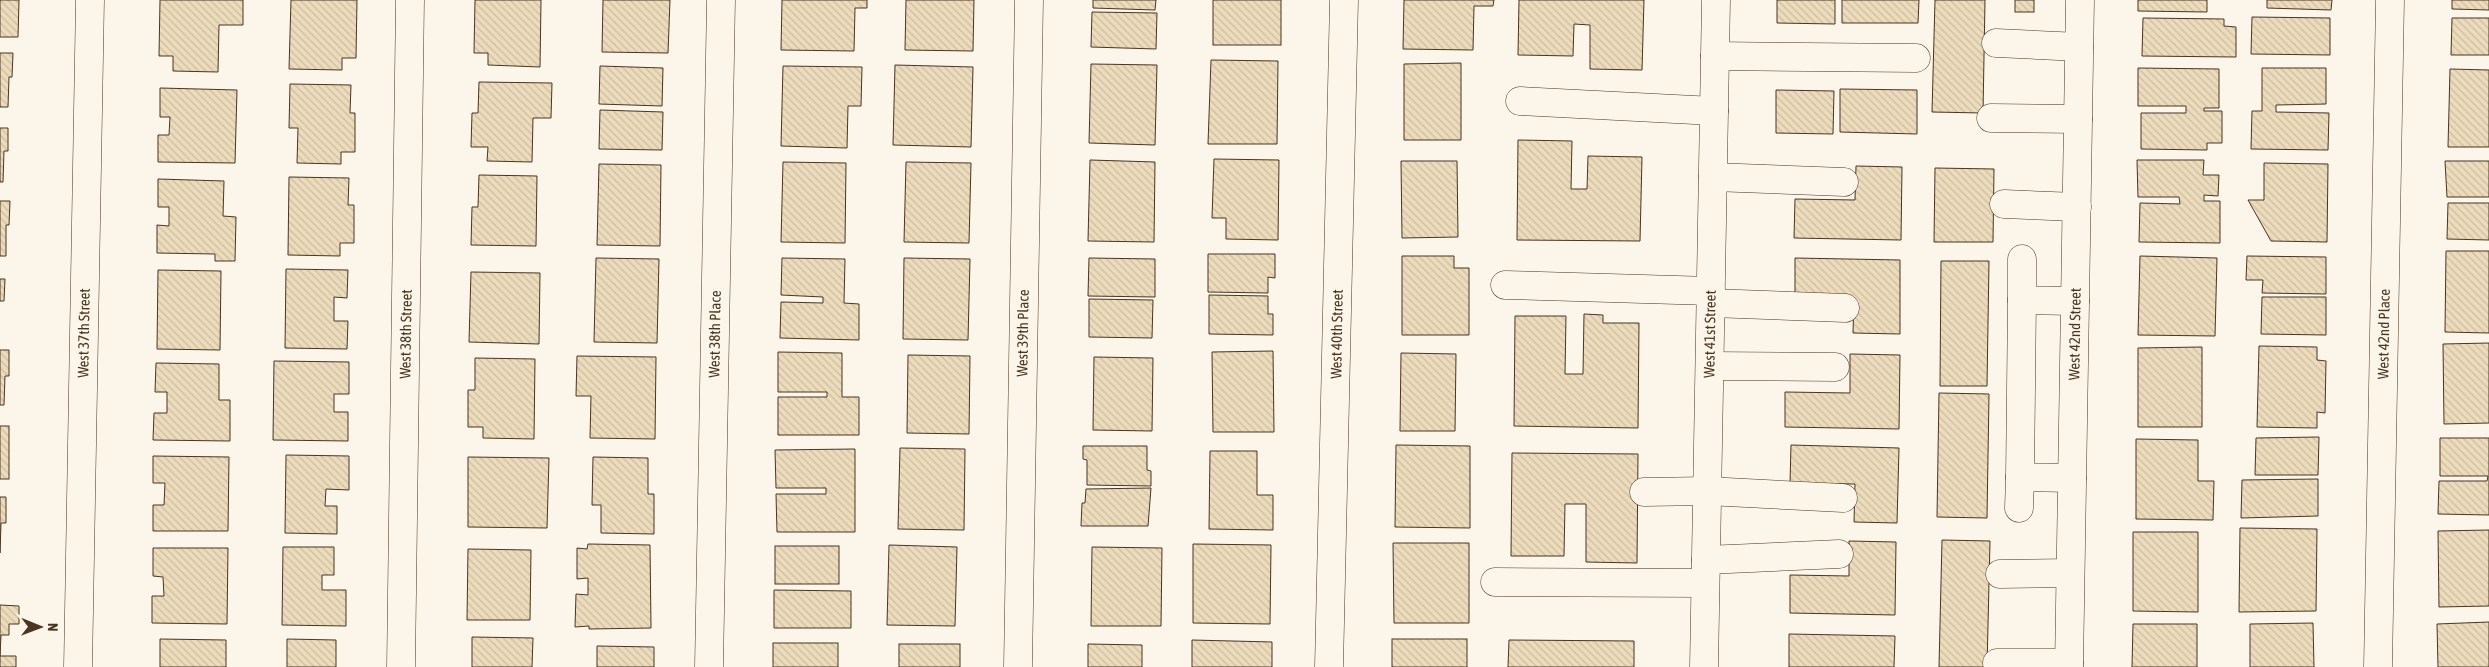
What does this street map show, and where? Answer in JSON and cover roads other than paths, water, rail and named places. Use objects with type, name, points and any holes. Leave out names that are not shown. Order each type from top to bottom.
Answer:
[{"type":"street","name":"West 37th Street","points":[[78,667],[90,0]]},
{"type":"street","name":"West 38th Street","points":[[402,667],[410,0]]},
{"type":"street","name":"West 38th Place","points":[[709,667],[721,0]]},
{"type":"street","name":"West 39th Place","points":[[1018,667],[1029,0]]},
{"type":"street","name":"West 40th Street","points":[[1329,667],[1344,0]]},
{"type":"street","name":"West 41st Street","points":[[1704,667],[1716,0]]},
{"type":"street","name":"West 42nd Street","points":[[2069,665],[2080,0]]},
{"type":"street","name":"West 42nd Place","points":[[2378,667],[2390,0]]},
{"type":"street","points":[[1996,43],[2079,47]]},
{"type":"street","points":[[1715,56],[1916,58]]},
{"type":"street","points":[[1520,101],[1714,111]]},
{"type":"street","points":[[1991,118],[2078,119]]},
{"type":"street","points":[[1713,177],[1844,182]]},
{"type":"street","points":[[2004,204],[2077,207]]},
{"type":"street","points":[[2019,508],[2022,259]]},
{"type":"street","points":[[1505,285],[1711,297],[1845,308]]},
{"type":"street","points":[[2022,300],[2075,301]]},
{"type":"street","points":[[1710,366],[1835,368]]},
{"type":"street","points":[[2020,477],[2072,478]]},
{"type":"street","points":[[1644,492],[1708,491],[1843,498]]},
{"type":"street","points":[[1495,582],[1706,571],[1839,554]]},
{"type":"street","points":[[2000,574],[2070,572]]},
{"type":"street","points":[[1996,663],[2069,665]]}]
